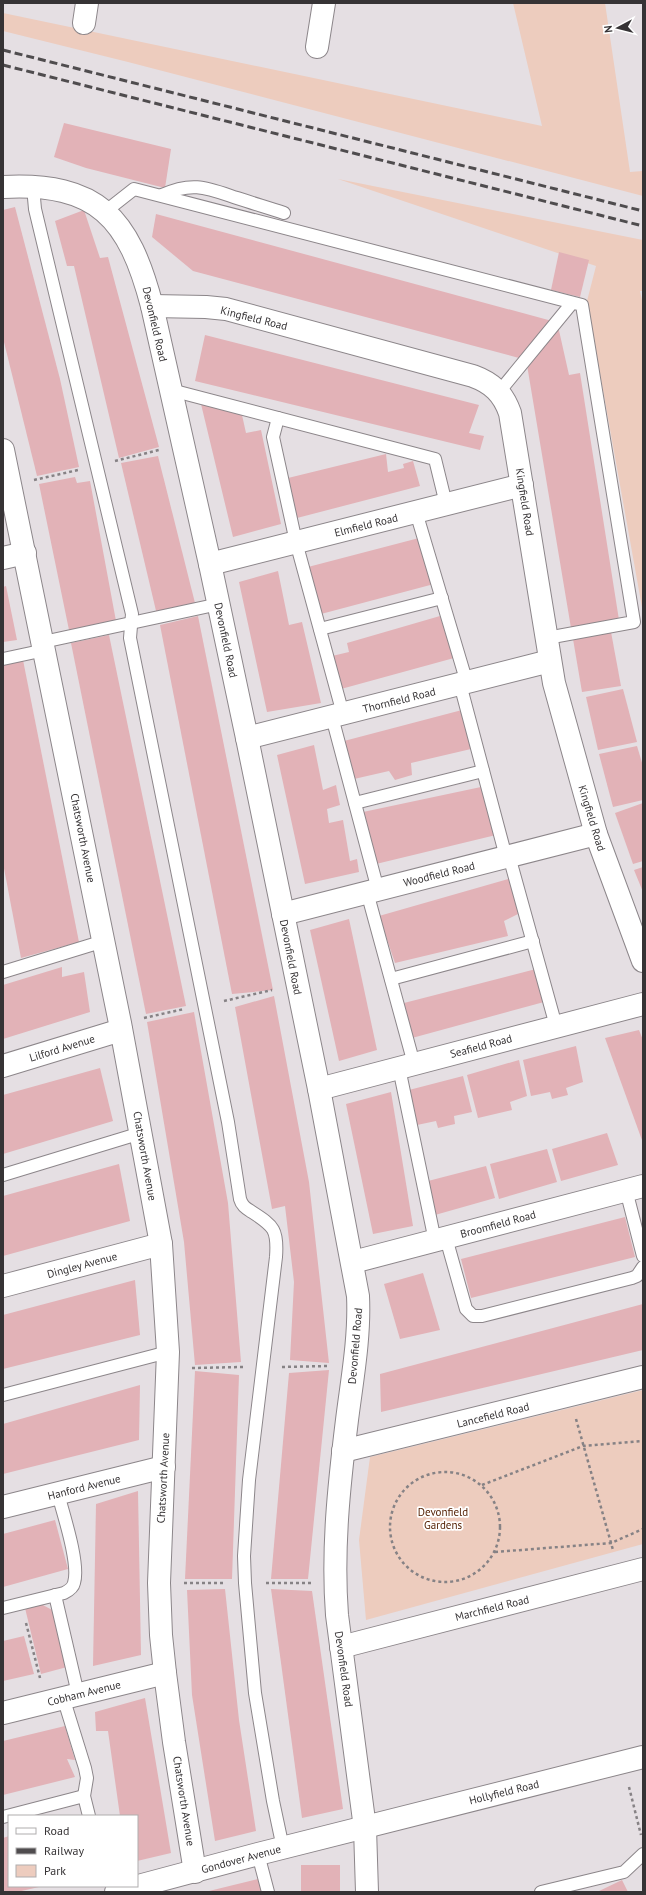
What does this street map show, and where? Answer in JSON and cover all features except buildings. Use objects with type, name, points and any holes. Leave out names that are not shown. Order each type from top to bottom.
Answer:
[{"type":"street","points":[[317,47],[324,3]]},
{"type":"street","name":"Devonfield Road","points":[[3,187],[33,187],[58,190],[78,195],[95,203],[106,211],[124,234],[144,278],[152,306],[219,604],[353,1262],[359,1310],[343,1451],[335,1568],[337,1615],[365,1828],[367,1892]]},
{"type":"street","name":"Kingfield Road","points":[[152,306],[194,306],[226,310],[473,376],[484,380],[500,392],[510,413],[550,662],[560,706],[596,834],[643,961]]},
{"type":"street","name":"Chatsworth Avenue","points":[[3,450],[104,941],[161,1244],[168,1352],[159,1583],[164,1673],[196,1872]]},
{"type":"street","name":"Elmfield Road","points":[[210,564],[522,485]]},
{"type":"street","points":[[3,558],[25,553]]},
{"type":"street","name":"Thornfield Road","points":[[247,738],[550,662]]},
{"type":"street","name":"Woodfield Road","points":[[283,914],[596,834]]},
{"type":"street","name":"Seafield Road","points":[[318,1089],[643,1004]]},
{"type":"street","name":"Lilford Avenue","points":[[3,1066],[121,1030]]},
{"type":"street","name":"Broomfield Road","points":[[353,1262],[635,1188]]},
{"type":"street","name":"Dingley Avenue","points":[[3,1286],[161,1244]]},
{"type":"street","name":"Lancefield Road","points":[[343,1451],[569,1397],[643,1377]]},
{"type":"street","name":"Hanford Avenue","points":[[3,1507],[164,1467]]},
{"type":"street","name":"Marchfield Road","points":[[341,1646],[643,1569]]},
{"type":"street","name":"Cobham Avenue","points":[[3,1713],[164,1673]]},
{"type":"street","name":"Hollyfield Road","points":[[365,1828],[643,1756]]},
{"type":"street","name":"Gondover Avenue","points":[[138,1886],[258,1854],[365,1828]]},
{"type":"street","name":"Gondover Avenue","points":[[116,1892],[136,1887]]},
{"type":"lane","points":[[33,187],[35,209],[130,606],[130,638],[228,1122],[240,1198],[244,1207],[269,1223],[274,1228],[276,1236],[276,1257],[249,1480],[244,1556],[255,1693],[273,1801],[283,1848]]},
{"type":"lane","points":[[162,196],[175,189],[190,187],[205,188],[284,213]]},
{"type":"lane","points":[[106,211],[134,189],[582,305],[634,622],[547,638]]},
{"type":"lane","points":[[500,392],[572,303]]},
{"type":"lane","points":[[171,390],[435,459],[446,504]]},
{"type":"lane","points":[[278,418],[273,437],[296,542],[320,629],[391,979],[406,1066],[440,1239],[466,1309],[472,1316],[482,1316],[632,1278],[637,1276],[643,1267]]},
{"type":"lane","points":[[416,512],[442,598],[483,771],[533,941],[556,1026]]},
{"type":"lane","points":[[320,629],[442,598]]},
{"type":"lane","points":[[3,659],[44,646],[131,623],[219,604]]},
{"type":"lane","points":[[355,803],[483,771]]},
{"type":"lane","points":[[3,972],[104,941]]},
{"type":"lane","points":[[391,979],[533,941]]},
{"type":"lane","points":[[3,1175],[141,1133]]},
{"type":"lane","points":[[635,1188],[643,1256]]},
{"type":"lane","points":[[3,1395],[168,1352]]},
{"type":"lane","points":[[3,1608],[64,1593],[70,1589],[75,1578],[70,1542],[58,1494]]},
{"type":"lane","points":[[55,1595],[62,1698],[86,1773],[87,1778],[84,1796],[89,1815]]},
{"type":"lane","points":[[11,1815],[84,1796]]},
{"type":"lane","points":[[258,1854],[268,1892]]},
{"type":"lane","points":[[541,1892],[624,1872],[643,1854]]},
{"type":"path","points":[[569,1397],[621,1575]]},
{"type":"path","points":[[482,1485],[583,1446],[643,1441]]},
{"type":"path","points":[[449,1471],[466,1475],[482,1485],[494,1500],[500,1516],[500,1535],[495,1552],[484,1567],[469,1578],[445,1582],[433,1581],[416,1574],[402,1562],[393,1546],[390,1528],[392,1510],[401,1493],[414,1481],[430,1473],[449,1471]]},
{"type":"path","points":[[495,1552],[611,1543],[643,1529]]},
{"type":"path","points":[[21,1604],[62,1698]]},
{"type":"path","points":[[622,1762],[643,1843]]},
{"type":"green space","points":[[513,3],[605,3],[630,172],[643,171],[643,196],[3,31],[3,13],[542,126]]},
{"type":"green space","points":[[338,179],[643,240],[643,291],[640,291],[643,305],[643,613],[587,301],[596,266]]},
{"type":"green space","name":"Devonfield Gardens","points":[[643,1390],[643,1544],[366,1620],[359,1540],[370,1457]]},
{"type":"railway","points":[[3,50],[643,211]]},
{"type":"railway","points":[[3,65],[643,226]]}]
